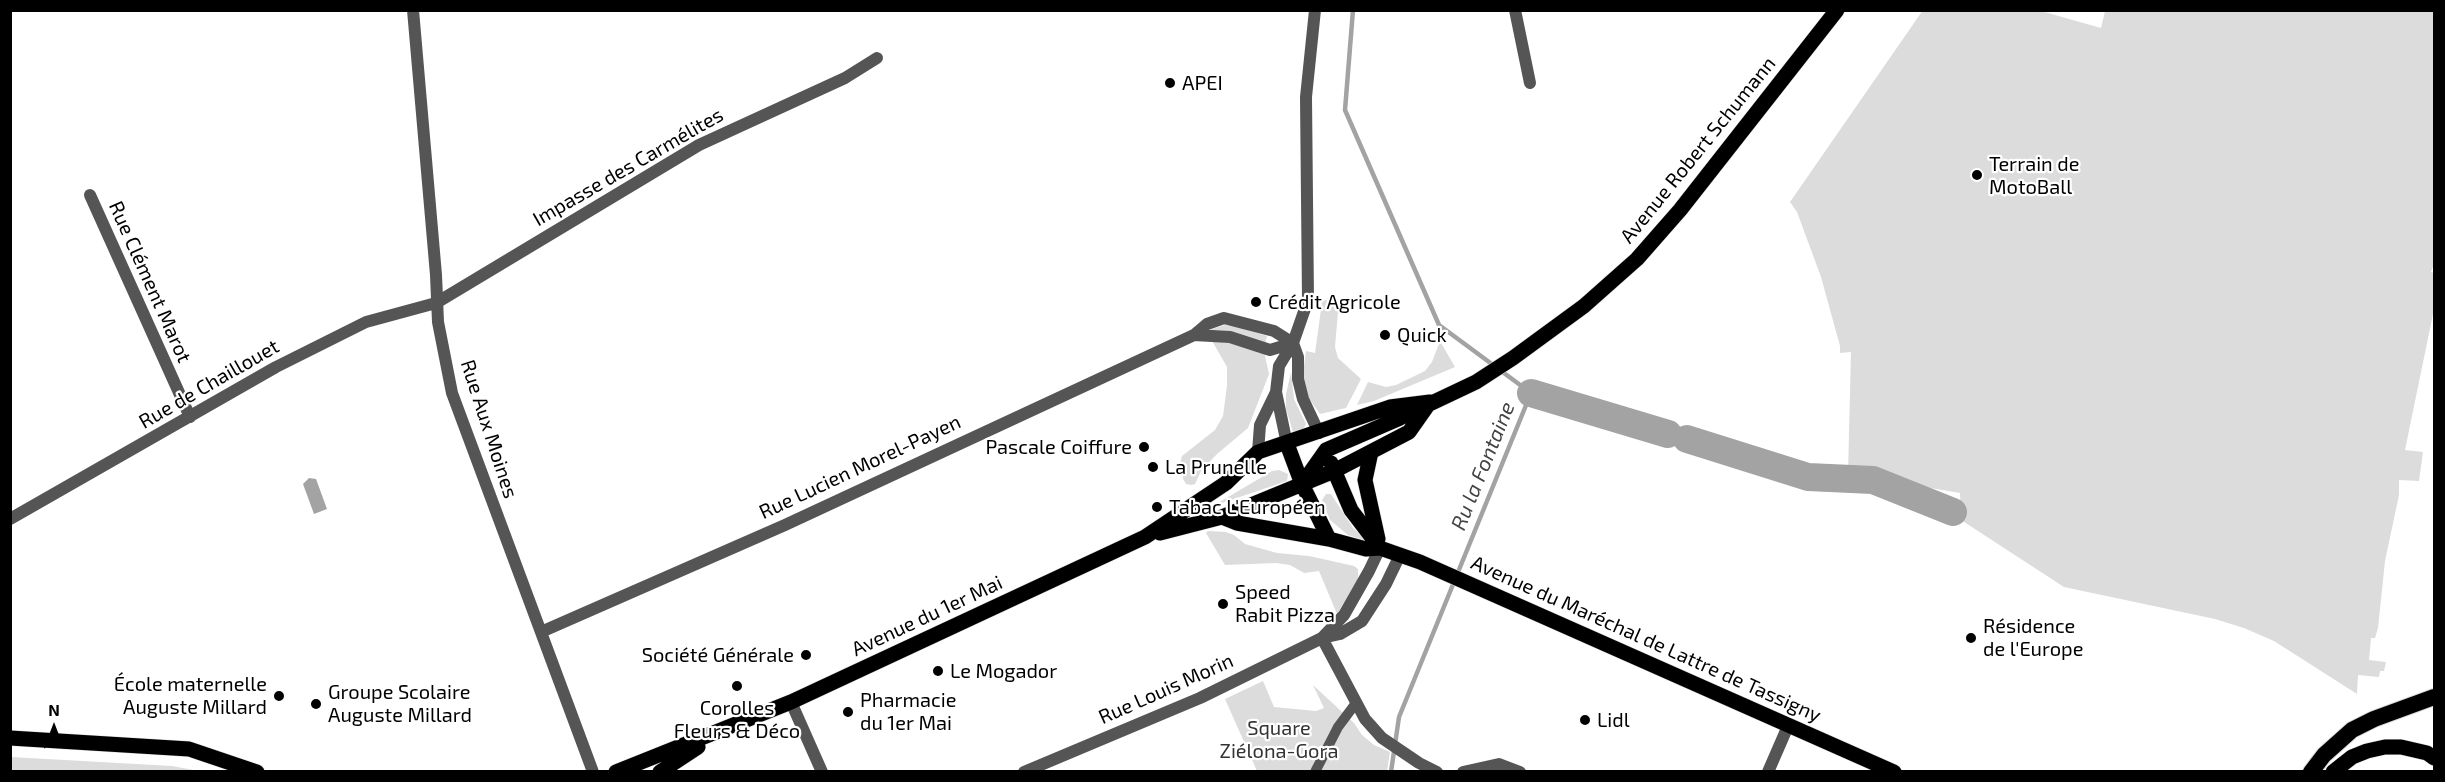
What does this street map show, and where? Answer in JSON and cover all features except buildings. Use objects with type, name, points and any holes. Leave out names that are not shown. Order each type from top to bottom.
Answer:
[{"type":"highway","points":[[2311,771],[2324,754],[2352,730],[2374,719],[2434,697]]},
{"type":"main road","name":"Avenue Robert Schumann","points":[[1326,450],[1476,382],[1584,306],[1637,259],[1680,210],[1837,10]]},
{"type":"main road","points":[[1258,452],[1390,407],[1430,402]]},
{"type":"main road","points":[[1380,548],[1369,508],[1365,480],[1371,452],[1409,432],[1430,402]]},
{"type":"main road","points":[[1319,433],[1351,510],[1380,548]]},
{"type":"main road","points":[[1287,444],[1302,484],[1329,538]]},
{"type":"main road","points":[[1302,484],[1326,450]]},
{"type":"main road","name":"Avenue du 1er Mai","points":[[616,771],[726,730],[791,702],[1145,537],[1226,483],[1258,452]]},
{"type":"main road","name":"Avenue du 1er Mai","points":[[1145,537],[1222,517],[1334,471],[1371,452]]},
{"type":"main road","name":"Avenue du Maréchal de Lattre de Tassigny","points":[[1222,517],[1236,524],[1329,538],[1366,549],[1380,548],[1401,555],[1894,771]]},
{"type":"main road","name":"Avenue du 1er Mai","points":[[660,771],[726,730]]},
{"type":"main road","points":[[10,738],[189,749],[257,771]]},
{"type":"main road","points":[[2333,771],[2352,757],[2385,747],[2402,747],[2427,753],[2434,758]]},
{"type":"street","name":"Rue Aux Moines","points":[[413,10],[436,275],[436,303],[452,393],[593,771]]},
{"type":"street","points":[[1287,444],[1276,392],[1279,366],[1293,343],[1308,300],[1306,97],[1315,10]]},
{"type":"street","points":[[1515,10],[1530,83]]},
{"type":"street","name":"Impasse des Carmélites","points":[[436,303],[699,145],[844,78],[877,58]]},
{"type":"street","name":"Rue Clément Marot","points":[[90,195],[190,417]]},
{"type":"street","name":"Rue de Chaillouet","points":[[10,519],[276,367],[366,322],[436,303]]},
{"type":"street","name":"Rue Lucien Morel-Payen","points":[[541,632],[784,525],[1194,335],[1207,324],[1224,318],[1274,331],[1293,343]]},
{"type":"street","name":"Rue Lucien Morel-Payen","points":[[1194,335],[1230,337],[1270,350],[1293,343]]},
{"type":"street","points":[[1293,343],[1298,357],[1298,379],[1303,399],[1319,433]]},
{"type":"street","points":[[1258,452],[1260,425],[1276,392]]},
{"type":"street","name":"Rue Louis Morin","points":[[1322,638],[1344,615],[1380,548]]},
{"type":"street","name":"Rue Louis Morin","points":[[1024,771],[1200,698],[1322,638],[1340,634],[1362,621],[1386,584],[1401,555]]},
{"type":"street","points":[[1322,638],[1365,719],[1390,743],[1437,771]]},
{"type":"street","points":[[791,702],[822,771]]},
{"type":"street","points":[[1315,771],[1338,727],[1356,703]]},
{"type":"street","points":[[1768,771],[1788,726]]},
{"type":"street","points":[[1463,771],[1499,764],[1520,771]]},
{"type":"green space","points":[[1923,10],[2041,11],[2101,28],[2105,11],[2434,11],[2434,264],[2431,272],[2434,273],[2434,309],[2405,450],[2423,452],[2419,481],[2399,480],[2399,495],[2385,561],[2378,628],[2375,638],[2371,638],[2369,660],[2386,662],[2384,671],[2380,671],[2379,677],[2358,675],[2357,694],[2274,641],[2244,628],[2215,619],[2064,587],[1961,520],[1960,493],[1848,474],[1851,352],[1840,353],[1821,277],[1797,212],[1790,202]]},
{"type":"green space","points":[[1325,300],[1335,304],[1338,312],[1335,347],[1338,358],[1361,379],[1346,408],[1320,414],[1308,397],[1304,366],[1306,351],[1315,353],[1322,302]]},
{"type":"green space","points":[[1225,325],[1267,336],[1265,344],[1228,331],[1209,330]]},
{"type":"green space","points":[[1211,339],[1229,340],[1264,351],[1269,374],[1248,428],[1217,454],[1201,471],[1195,484],[1191,485],[1186,484],[1183,479],[1180,463],[1182,456],[1215,430],[1223,416],[1227,367]]},
{"type":"green space","points":[[1440,341],[1455,367],[1374,401],[1357,405],[1368,382],[1386,387],[1396,385],[1425,371],[1432,362]]},
{"type":"green space","points":[[1291,372],[1294,399],[1306,424],[1303,429],[1293,432],[1286,409],[1286,394]]},
{"type":"green space","points":[[1279,470],[1288,474],[1287,481],[1213,506],[1272,471]]},
{"type":"green space","points":[[1326,494],[1331,494],[1353,528],[1369,542],[1348,535],[1330,520],[1322,500]]},
{"type":"green space","points":[[1208,531],[1226,532],[1245,544],[1277,553],[1309,556],[1354,566],[1358,569],[1358,579],[1337,614],[1319,571],[1304,573],[1290,565],[1276,563],[1225,565],[1206,533]]},
{"type":"green space","name":"Square Ziélona-Gora","points":[[1263,681],[1274,707],[1316,711],[1324,708],[1313,685],[1354,723],[1362,735],[1374,745],[1390,752],[1387,771],[1257,771],[1225,699]]},
{"type":"green space","points":[[11,757],[172,766],[199,771],[11,771]]},
{"type":"shaded area","points":[[309,478],[316,479],[327,509],[314,514],[303,484]]},
{"type":"waterway","name":"Ru la Fontaine","points":[[1353,10],[1345,110],[1439,325],[1531,393],[1399,717],[1391,772]]},
{"type":"waterway","points":[[1531,393],[1668,434]]},
{"type":"waterway","points":[[1687,439],[1808,477],[1873,480],[1953,512]]},
{"type":"place","name":"APEI","points":[[1170,83]]},
{"type":"place","name":"Terrain de MotoBall","points":[[1977,175]]},
{"type":"place","name":"Crédit Agricole","points":[[1256,302]]},
{"type":"place","name":"Quick","points":[[1385,335]]},
{"type":"place","name":"Pascale Coiffure","points":[[1144,447]]},
{"type":"place","name":"La Prunelle","points":[[1153,467]]},
{"type":"place","name":"Tabac L'Européen","points":[[1157,507]]},
{"type":"place","name":"Speed Rabit Pizza","points":[[1223,604]]},
{"type":"place","name":"Résidence de l'Europe","points":[[1971,638]]},
{"type":"place","name":"Société Générale","points":[[806,655]]},
{"type":"place","name":"Le Mogador","points":[[938,671]]},
{"type":"place","name":"Corolles Fleurs & Déco","points":[[737,686]]},
{"type":"place","name":"École maternelle Auguste Millard","points":[[279,696]]},
{"type":"place","name":"Groupe Scolaire Auguste Millard","points":[[316,704]]},
{"type":"place","name":"Pharmacie du 1er Mai","points":[[848,712]]},
{"type":"place","name":"Lidl","points":[[1585,720]]}]
